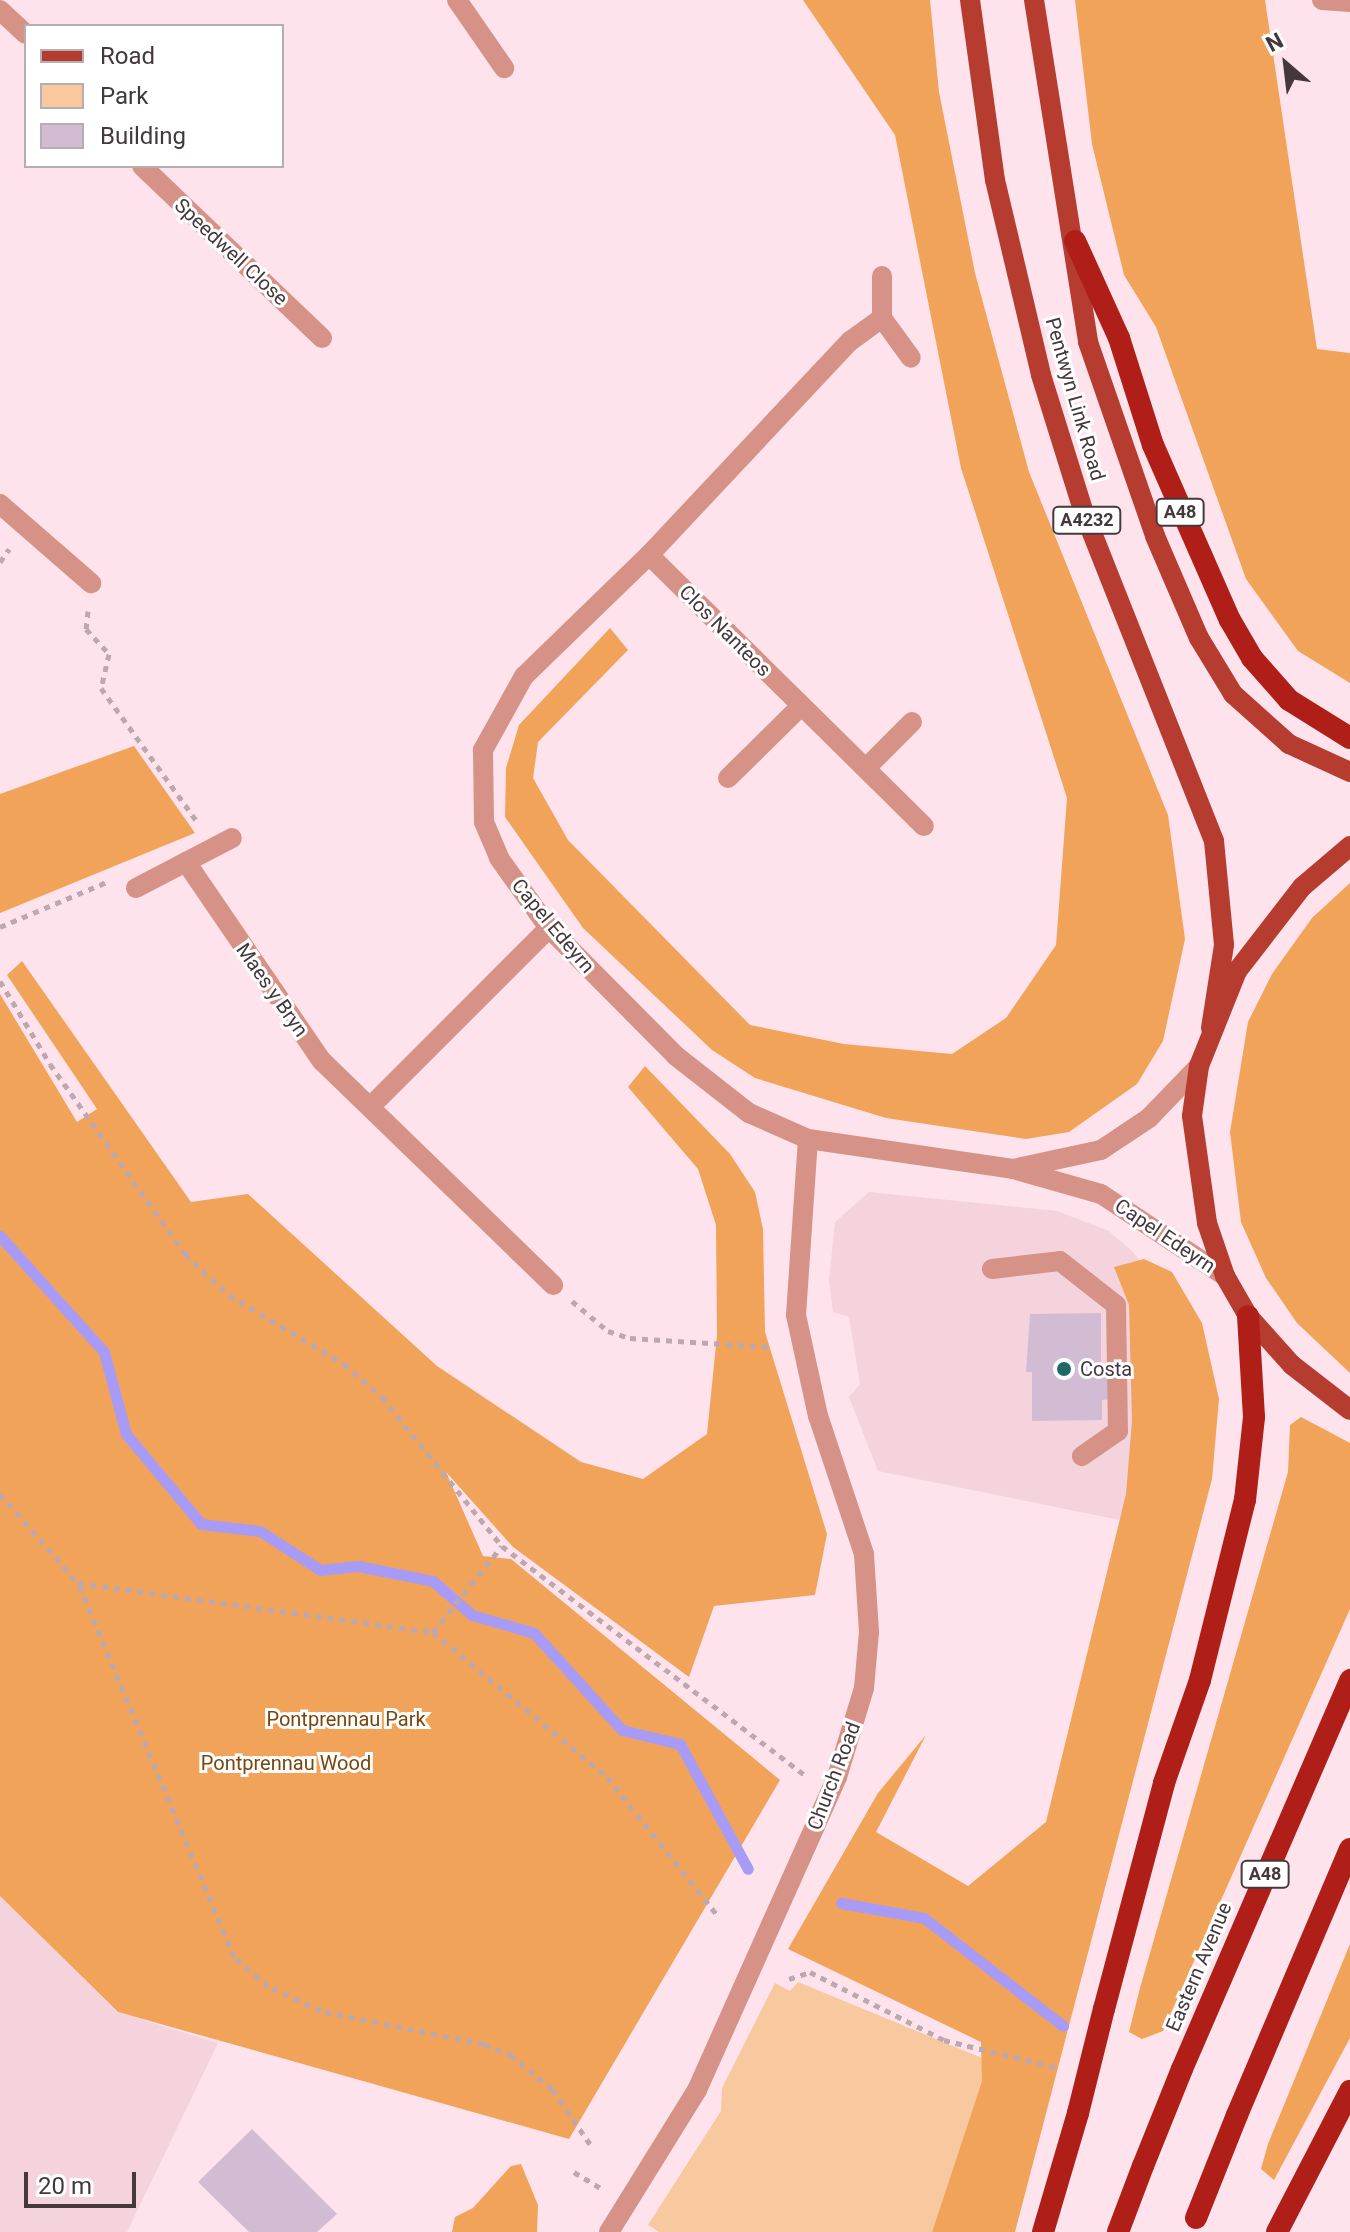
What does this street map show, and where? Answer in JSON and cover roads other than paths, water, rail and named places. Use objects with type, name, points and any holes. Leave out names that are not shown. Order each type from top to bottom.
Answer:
[{"type":"highway","name":"A48","points":[[1075,241],[1119,338],[1153,445],[1230,620],[1252,658],[1289,700],[1350,738]]},
{"type":"highway","points":[[1043,2232],[1078,2113],[1164,1783],[1200,1680],[1245,1500],[1254,1417],[1248,1316]]},
{"type":"highway","name":"Eastern Avenue","points":[[1118,2232],[1182,2069],[1350,1680]]},
{"type":"highway","points":[[1193,2225],[1350,1849]]},
{"type":"highway","points":[[1277,2232],[1350,2091]]},
{"type":"main road","name":"Pentwyn Link Road","points":[[970,0],[995,180],[1041,375],[1083,510],[1214,841],[1224,945],[1211,1028]]},
{"type":"main road","name":"Pentwyn Link Road","points":[[1034,0],[1075,241],[1088,342],[1155,536],[1199,638],[1233,694],[1269,729],[1350,772]]},
{"type":"main road","name":"A4232","points":[[1350,846],[1302,887],[1259,936],[1211,1028],[1199,1066],[1193,1143],[1207,1223],[1225,1276],[1248,1316],[1292,1365],[1350,1410]]},
{"type":"street","points":[[1322,0],[1350,2]]},
{"type":"street","points":[[467,3],[504,68]]},
{"type":"street","points":[[0,10],[24,32]]},
{"type":"street","name":"Speedwell Close","points":[[144,168],[322,338]]},
{"type":"street","points":[[882,276],[882,318],[911,358]]},
{"type":"street","name":"Capel Edeyrn","points":[[882,318],[850,341],[649,555],[524,676],[483,750],[484,822],[499,858],[549,928],[716,1089],[773,1128],[808,1139],[1013,1169],[1101,1194],[1225,1276]]},
{"type":"street","points":[[0,504],[91,583]]},
{"type":"street","name":"Clos Nanteos","points":[[649,555],[924,826]]},
{"type":"street","points":[[728,778],[801,706]]},
{"type":"street","points":[[866,768],[912,722]]},
{"type":"street","points":[[136,888],[223,843]]},
{"type":"street","name":"Maes y Bryn","points":[[186,862],[322,1061],[553,1285]]},
{"type":"street","points":[[370,1107],[549,928]]},
{"type":"street","name":"Capel Edeyrn","points":[[1013,1169],[1101,1150],[1149,1118],[1199,1066]]},
{"type":"street","name":"Church Road","points":[[609,2232],[697,2090],[837,1777],[864,1688],[869,1632],[864,1554],[818,1416],[796,1315],[808,1139]]},
{"type":"street","points":[[992,1269],[1060,1261],[1116,1305],[1118,1431],[1082,1456]]},
{"type":"waterway","points":[[0,1236],[104,1352],[126,1434],[201,1524],[260,1531],[320,1570],[358,1566],[433,1581],[472,1615],[534,1633],[622,1730],[680,1744],[748,1869]]},
{"type":"waterway","points":[[841,1903],[924,1918],[1063,2026]]},
{"type":"place","name":"Costa","points":[[1064,1369]]},
{"type":"park label","name":"Pontprennau Park","points":[[346,1719]]},
{"type":"park label","name":"Pontprennau Wood","points":[[286,1763]]}]
